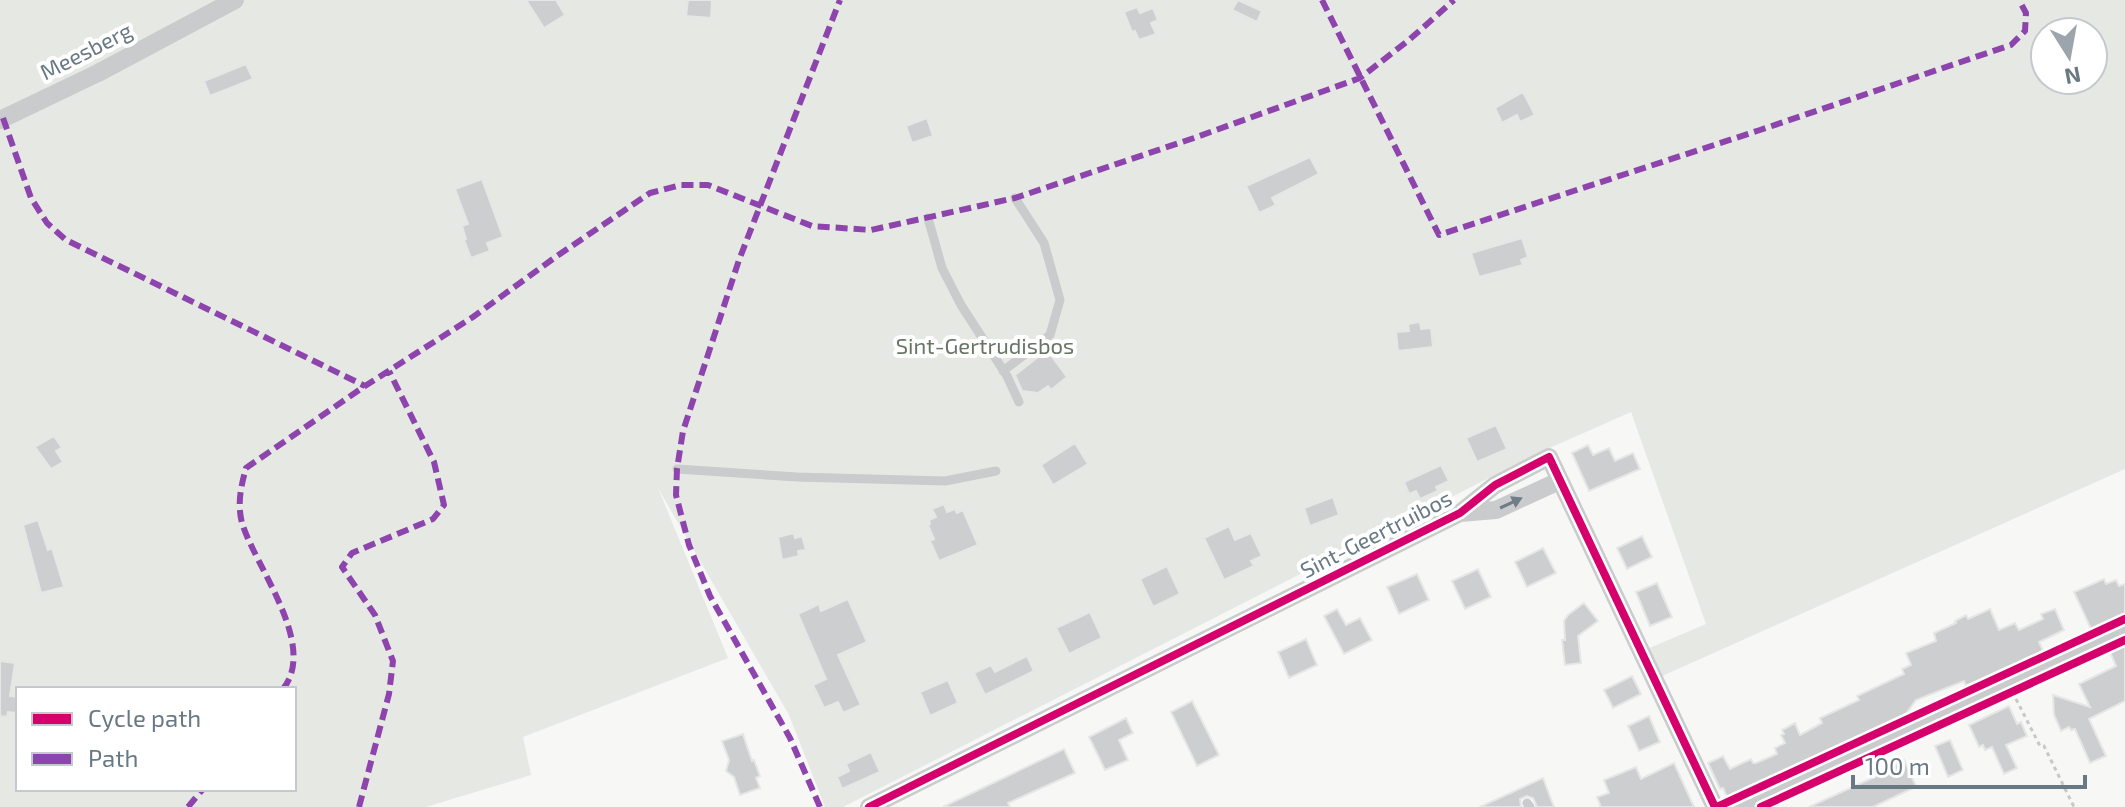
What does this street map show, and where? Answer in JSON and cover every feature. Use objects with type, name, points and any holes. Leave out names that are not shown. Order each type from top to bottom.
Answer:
[{"type":"street","name":"Meesberg","points":[[0,120],[98,73],[235,0]]},
{"type":"street","name":"Sint-Geertruibos","points":[[869,807],[1460,513],[1495,485],[1549,457],[1715,807]]},
{"type":"street","name":"Sint-Geertruibos","points":[[1460,513],[1496,510],[1559,481]]},
{"type":"street","points":[[1740,807],[2125,628]]},
{"type":"lane","points":[[1003,371],[1050,335],[1060,300],[1044,243],[1015,198]]},
{"type":"lane","points":[[928,218],[942,268],[1019,402]]},
{"type":"lane","points":[[677,469],[797,477],[945,481],[996,471]]},
{"type":"path","points":[[2002,697],[2024,687]]},
{"type":"path","points":[[2013,693],[2074,807]]},
{"type":"green space","name":"Sint-Gertrudisbos","points":[[0,0],[2125,0],[2125,469],[1660,677],[1647,649],[1706,624],[1631,412],[1536,454],[843,807],[825,807],[789,715],[658,488],[728,658],[523,737],[531,775],[426,807],[0,807]]},
{"type":"building","points":[[526,0],[556,0],[565,15],[544,28]]},
{"type":"building","points":[[688,0],[712,0],[711,18],[686,16]]},
{"type":"building","points":[[1238,0],[1262,11],[1257,22],[1232,10]]},
{"type":"building","points":[[1137,7],[1140,13],[1153,8],[1158,20],[1151,23],[1156,34],[1139,40],[1124,12]]},
{"type":"building","points":[[246,64],[253,79],[210,96],[204,81]]},
{"type":"building","points":[[1523,92],[1535,115],[1520,122],[1517,115],[1502,123],[1495,108]]},
{"type":"building","points":[[927,118],[933,136],[912,143],[906,126]]},
{"type":"building","points":[[1310,157],[1319,174],[1272,198],[1276,205],[1259,213],[1246,186]]},
{"type":"building","points":[[482,179],[503,237],[487,243],[490,251],[471,258],[462,226],[468,224],[455,189]]},
{"type":"building","points":[[1522,238],[1528,257],[1521,260],[1523,265],[1479,277],[1471,253]]},
{"type":"building","points":[[1420,322],[1421,329],[1431,328],[1433,347],[1398,351],[1396,332],[1409,331],[1408,324]]},
{"type":"building","points":[[1047,350],[1067,377],[1051,390],[1048,386],[1038,393],[1022,391],[1015,375]]},
{"type":"building","points":[[1496,425],[1507,449],[1477,462],[1466,438]]},
{"type":"building","points":[[54,436],[62,448],[56,451],[63,462],[51,469],[35,447]]},
{"type":"building","points":[[1075,443],[1088,464],[1053,485],[1041,465]]},
{"type":"building","points":[[1588,445],[1593,455],[1609,448],[1615,461],[1633,453],[1640,469],[1589,491],[1572,453]]},
{"type":"building","points":[[1441,465],[1449,481],[1436,487],[1438,491],[1420,499],[1416,491],[1409,494],[1404,482]]},
{"type":"building","points":[[1333,497],[1339,515],[1310,526],[1304,508]]},
{"type":"building","points":[[944,504],[947,512],[963,510],[978,545],[939,561],[930,541],[934,539],[928,525],[929,520],[936,517],[932,509]]},
{"type":"building","points":[[38,520],[48,550],[52,548],[64,587],[41,593],[23,525]]},
{"type":"building","points":[[1229,526],[1235,540],[1251,533],[1262,556],[1251,561],[1254,566],[1224,580],[1204,538]]},
{"type":"building","points":[[794,533],[795,538],[802,536],[806,550],[798,551],[799,556],[782,560],[778,537]]},
{"type":"building","points":[[1642,536],[1652,557],[1627,569],[1617,548]]},
{"type":"building","points":[[1543,548],[1556,573],[1527,587],[1515,562]]},
{"type":"building","points":[[1167,566],[1180,594],[1153,607],[1140,579]]},
{"type":"building","points":[[1478,569],[1491,597],[1465,609],[1452,581]]},
{"type":"building","points":[[1417,574],[1429,600],[1399,614],[1387,587]]},
{"type":"building","points":[[2104,579],[2106,584],[2116,580],[2119,586],[2125,584],[2125,614],[2091,629],[2074,592]]},
{"type":"building","points":[[1657,583],[1672,617],[1650,626],[1636,592]]},
{"type":"building","points":[[848,599],[867,642],[838,655],[861,705],[843,713],[838,702],[824,708],[813,685],[826,679],[798,614],[819,604],[821,611]]},
{"type":"building","points":[[1584,603],[1598,621],[1578,636],[1581,663],[1565,665],[1562,640],[1565,640],[1564,621]]},
{"type":"building","points":[[1337,609],[1346,625],[1360,618],[1372,640],[1344,654],[1324,616]]},
{"type":"building","points":[[1990,609],[1999,630],[2015,623],[2019,630],[2043,619],[2041,614],[2055,609],[2064,630],[2039,642],[2043,651],[1966,686],[1964,681],[1916,700],[1906,714],[1728,799],[1723,788],[1720,789],[1708,763],[1723,756],[1730,769],[1751,759],[1756,763],[1777,754],[1775,748],[1785,743],[1782,730],[1795,723],[1800,735],[1822,723],[1820,718],[1904,674],[1902,669],[1911,665],[1906,653],[1936,641],[1934,633],[1966,615],[1968,619]]},
{"type":"building","points":[[1090,612],[1102,638],[1069,654],[1056,628]]},
{"type":"building","points":[[1306,639],[1317,665],[1289,678],[1278,652]]},
{"type":"building","points":[[2125,645],[2125,701],[2089,719],[2106,756],[2090,763],[2075,729],[2069,727],[2061,731],[2054,715],[2053,695],[2090,707],[2079,684],[2116,666],[2110,652]]},
{"type":"building","points":[[1027,656],[1034,671],[985,695],[974,673],[991,665],[995,672]]},
{"type":"building","points":[[0,661],[15,663],[10,696],[16,697],[16,713],[0,716]]},
{"type":"building","points":[[1632,676],[1641,694],[1613,708],[1604,690]]},
{"type":"building","points":[[948,680],[958,703],[930,716],[920,692]]},
{"type":"building","points":[[1192,701],[1219,755],[1197,766],[1171,712]]},
{"type":"building","points":[[2009,706],[2017,724],[2021,722],[2027,736],[2006,745],[2017,768],[2004,774],[1992,747],[1985,750],[1983,745],[1979,747],[1969,725]]},
{"type":"building","points":[[1649,716],[1660,742],[1639,751],[1628,726]]},
{"type":"building","points":[[1126,718],[1133,733],[1119,740],[1128,760],[1105,770],[1089,737]]},
{"type":"building","points":[[743,734],[760,776],[756,778],[760,788],[740,795],[734,777],[726,771],[729,760],[722,741]]},
{"type":"building","points":[[1950,740],[1963,770],[1948,777],[1935,746]]},
{"type":"building","points":[[1064,749],[1075,773],[1008,803],[1010,807],[943,807]]},
{"type":"building","points":[[871,752],[880,772],[842,789],[837,777],[849,771],[846,764]]},
{"type":"building","points":[[1904,760],[1916,786],[1909,790],[1873,807],[1809,807],[1888,771],[1887,768]]},
{"type":"building","points":[[1674,763],[1694,807],[1601,807],[1597,797],[1609,793],[1604,780],[1636,767],[1641,779]]},
{"type":"building","points":[[1543,778],[1554,807],[1537,807],[1533,798],[1527,796],[1520,799],[1521,807],[1480,807]]},
{"type":"marked path","points":[[820,807],[790,738],[710,596],[689,545],[676,495],[683,431],[739,260],[840,0]]},
{"type":"marked path","points":[[1322,0],[1439,235],[2011,45],[2025,31],[2026,13],[2019,0]]},
{"type":"marked path","points":[[284,687],[292,671],[293,651],[281,606],[242,523],[241,488],[246,468],[473,317],[650,193],[681,185],[708,185],[812,226],[871,230],[1015,198],[1360,78],[1454,0]]},
{"type":"marked path","points":[[3,118],[31,198],[47,223],[66,240],[365,386]]},
{"type":"marked path","points":[[359,807],[389,694],[393,661],[375,615],[342,567],[352,553],[433,519],[444,505],[434,462],[389,371]]},
{"type":"marked path","points":[[188,807],[201,791]]},
{"type":"cycle path","points":[[869,807],[1460,513],[1495,485],[1549,457],[1715,807]]},
{"type":"cycle path","points":[[1717,807],[2125,619]]},
{"type":"cycle path","points":[[1761,807],[2125,640]]}]
